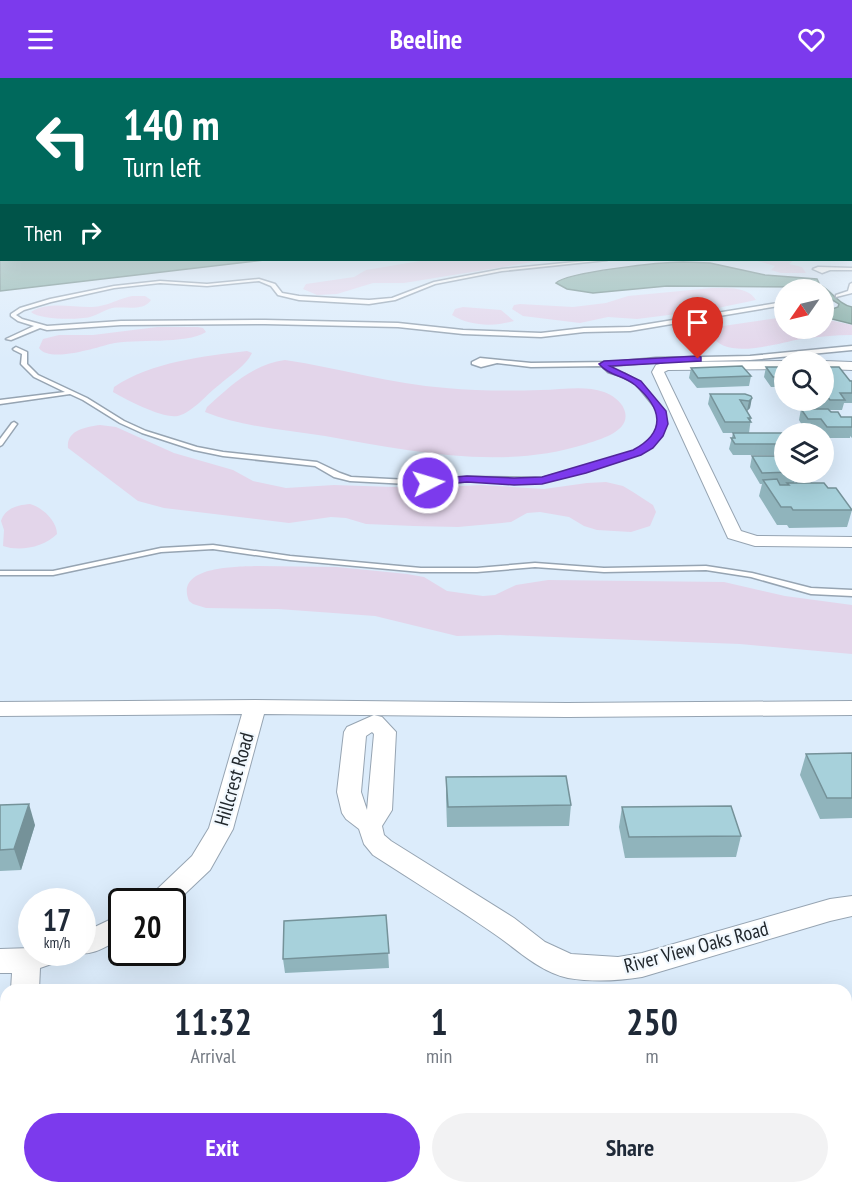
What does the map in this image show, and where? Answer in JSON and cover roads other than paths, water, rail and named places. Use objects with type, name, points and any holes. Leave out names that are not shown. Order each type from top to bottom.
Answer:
[{"type":"street","points":[[774,365],[668,366],[660,368],[658,372],[734,534],[755,541],[852,542]]},
{"type":"street","points":[[834,365],[852,366]]},
{"type":"street","points":[[0,709],[255,707],[375,715],[567,710],[852,708]]},
{"type":"street","name":"Hillcrest Road","points":[[175,888],[201,863],[221,830],[255,707]]},
{"type":"street","points":[[370,825],[380,810],[385,732],[375,715]]},
{"type":"street","name":"River View Oaks Road","points":[[375,715],[355,732],[349,792],[354,813],[370,825],[373,838],[382,848],[504,926],[535,950],[568,966],[618,969],[642,966],[819,913],[852,906]]},
{"type":"street","points":[[14,961],[23,984]]},
{"type":"lane","points":[[595,261],[502,270],[434,283],[393,298],[369,302],[334,302],[299,298],[280,294],[270,283],[250,280],[207,285],[176,282],[138,283],[51,301],[14,314],[17,319],[52,328],[134,322],[274,322],[398,325],[463,332],[541,335],[584,330],[636,328],[774,306]]},
{"type":"lane","points":[[828,269],[852,268]]},
{"type":"lane","points":[[838,296],[850,292],[852,284]]},
{"type":"lane","points":[[9,339],[39,326]]},
{"type":"lane","points":[[495,362],[531,365],[604,364],[762,357],[852,348]]},
{"type":"lane","points":[[16,349],[25,353],[24,364],[30,372],[85,399],[128,424],[175,442],[223,454],[316,464],[350,479],[414,482],[467,479],[533,481],[562,476],[643,450],[658,436],[663,424],[658,405],[638,383],[610,371],[604,364]]},
{"type":"lane","points":[[0,402],[69,393]]},
{"type":"lane","points":[[0,444],[14,424]]},
{"type":"lane","points":[[0,573],[53,573],[161,550],[213,547],[290,558],[428,571],[535,565],[611,570],[706,567],[760,577],[811,591],[852,593]]}]
